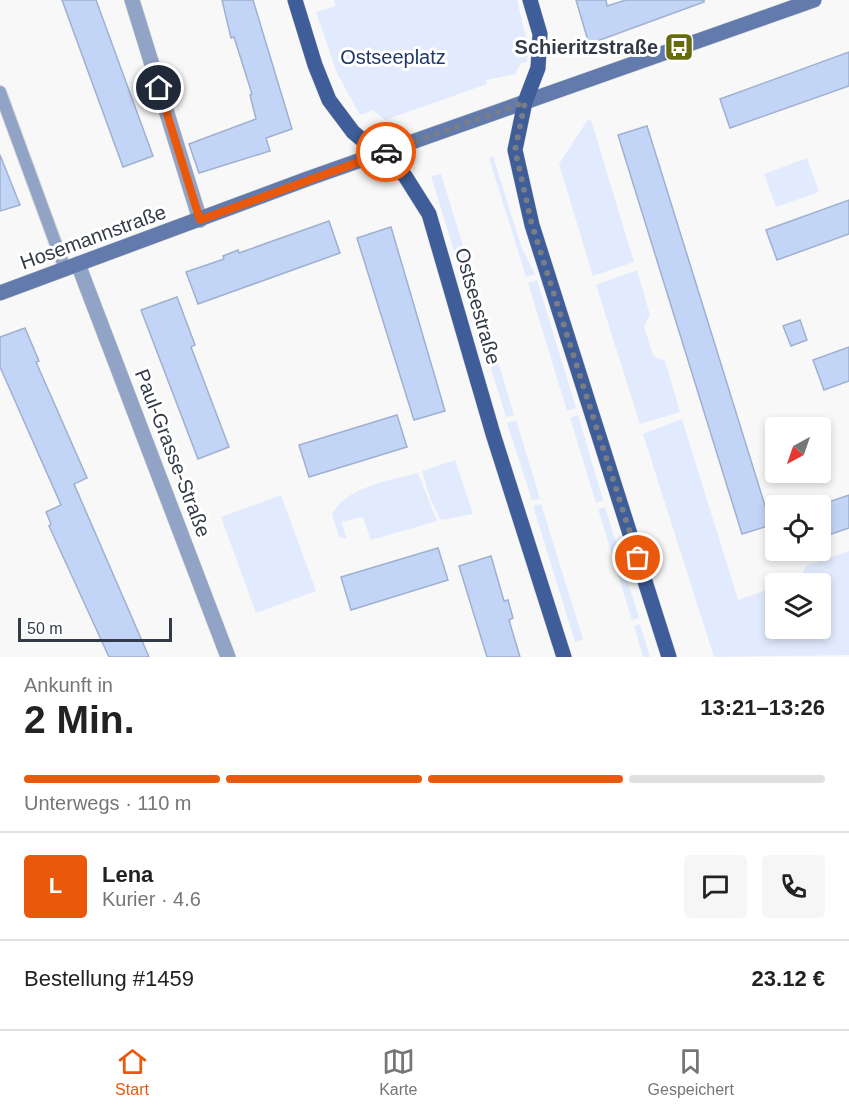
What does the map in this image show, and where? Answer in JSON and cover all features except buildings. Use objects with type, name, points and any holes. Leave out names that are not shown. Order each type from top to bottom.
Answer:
[{"type":"main road","name":"Ostseestraße","points":[[295,0],[315,65],[329,100],[343,121],[377,155],[405,176],[429,214],[493,434],[564,657]]},
{"type":"main road","points":[[530,0],[540,34],[538,68],[525,102],[515,150],[532,225],[669,657]]},
{"type":"street","points":[[132,0],[200,220]]},
{"type":"street","name":"Hosemannstraße","points":[[0,293],[377,155],[814,0]]},
{"type":"street","name":"Paul-Grasse-Straße","points":[[72,267],[228,657]]},
{"type":"lane","points":[[0,92],[72,267]]},
{"type":"green space","name":"Ostseeplatz","points":[[334,0],[517,0],[528,46],[527,62],[521,63],[515,74],[486,80],[487,84],[385,120],[373,110],[360,115],[337,73],[316,12],[335,6]]},
{"type":"green space","points":[[591,120],[634,262],[593,276],[559,164],[587,121]]},
{"type":"green space","points":[[493,156],[521,246],[535,274],[526,277],[489,158]]},
{"type":"green space","points":[[807,158],[819,192],[776,207],[764,174]]},
{"type":"green space","points":[[441,174],[479,297],[469,300],[431,176]]},
{"type":"green space","points":[[637,270],[650,315],[644,326],[653,356],[665,361],[680,412],[640,424],[596,285]]},
{"type":"green space","points":[[537,280],[576,408],[567,411],[528,283]]},
{"type":"green space","points":[[480,302],[514,415],[506,417],[471,305]]},
{"type":"green space","points":[[578,415],[603,500],[596,503],[570,418]]},
{"type":"green space","points":[[682,419],[738,600],[765,591],[765,639],[831,639],[831,573],[802,573],[806,566],[820,561],[831,561],[831,557],[849,551],[849,655],[714,657],[643,434]]},
{"type":"green space","points":[[516,420],[540,499],[532,500],[507,423]]},
{"type":"green space","points":[[455,460],[473,514],[441,520],[431,501],[422,471]]},
{"type":"green space","points":[[418,473],[437,521],[371,540],[363,517],[341,522],[347,539],[339,537],[332,514],[348,497],[370,486]]},
{"type":"green space","points":[[281,495],[316,591],[256,613],[221,517]]},
{"type":"green space","points":[[541,504],[583,639],[575,642],[533,506]]},
{"type":"green space","points":[[605,507],[639,618],[632,620],[598,509]]},
{"type":"green space","points":[[640,624],[650,657],[643,657],[634,626]]},
{"type":"way so far","points":[[386,152],[525,102],[515,150],[532,225],[551,277],[638,558]]},
{"type":"place","name":"Schieritzstraße","points":[[679,47]]},
{"type":"route","points":[[159,88],[200,220],[386,152]]}]
